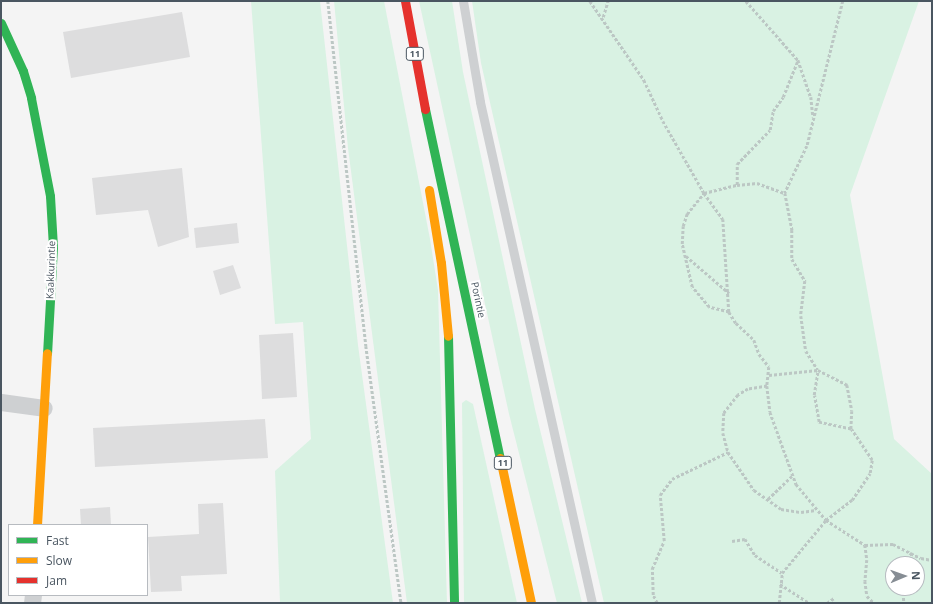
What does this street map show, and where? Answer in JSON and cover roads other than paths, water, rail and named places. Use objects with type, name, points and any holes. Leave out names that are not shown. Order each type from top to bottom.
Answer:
[{"type":"main road","name":"Porintie","points":[[405,1],[425,108],[531,603]]},
{"type":"main road","name":"Kaakkurintie","points":[[1,24],[23,72],[31,98],[50,196],[53,247],[37,524]]},
{"type":"main road","points":[[424,152],[425,108]]},
{"type":"main road","points":[[428,182],[441,263],[448,337],[454,603]]},
{"type":"street","points":[[1,402],[44,408]]},
{"type":"lane","points":[[463,1],[480,102],[592,603]]}]
